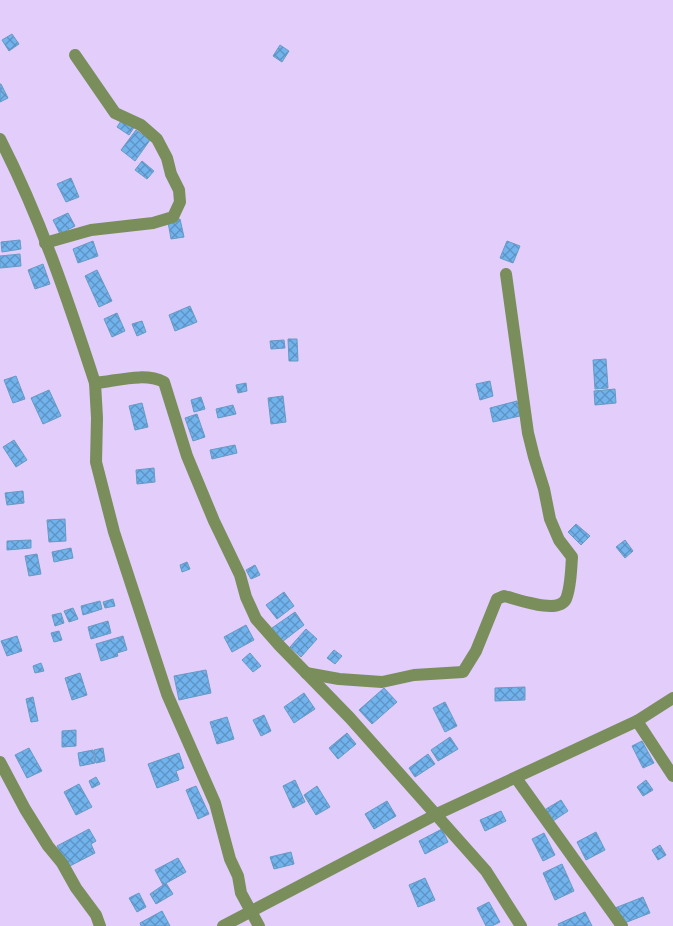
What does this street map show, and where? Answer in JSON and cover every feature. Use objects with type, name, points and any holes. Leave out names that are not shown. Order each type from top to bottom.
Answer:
[{"type":"street","points":[[45,243],[91,230],[153,223],[172,217],[180,202],[179,190],[171,174],[167,158],[157,139],[141,125],[115,113],[75,55]]},
{"type":"street","points":[[0,140],[16,170],[45,243],[70,307],[95,383],[97,418],[96,462],[114,532],[167,694],[215,803],[230,859],[238,876],[241,892],[259,926]]},
{"type":"street","points":[[306,673],[382,682],[414,676],[463,672],[476,651],[497,599],[504,596],[542,606],[558,605],[565,601],[569,589],[572,557],[559,540],[550,519],[544,489],[528,433],[506,274]]},
{"type":"street","points":[[95,383],[138,378],[157,379],[164,382],[187,456],[214,521],[240,575],[246,597],[256,619],[350,718],[437,814],[486,872],[521,926]]},
{"type":"street","points":[[223,926],[437,814],[637,721],[673,698]]},
{"type":"street","points":[[637,721],[673,776]]},
{"type":"street","points":[[0,762],[25,809],[48,846],[62,863],[76,888],[96,915],[100,926]]},
{"type":"street","points":[[516,778],[622,926]]},
{"type":"building","points":[[12,34],[19,44],[9,51],[2,40]]},
{"type":"building","points":[[280,45],[289,51],[282,62],[273,56]]},
{"type":"building","points":[[0,84],[8,98],[0,102]]},
{"type":"building","points":[[123,118],[135,126],[129,135],[117,127]]},
{"type":"building","points":[[136,130],[150,140],[135,161],[121,150]]},
{"type":"building","points":[[142,161],[154,171],[147,179],[135,170]]},
{"type":"building","points":[[71,178],[79,197],[66,202],[57,184]]},
{"type":"building","points":[[68,213],[75,226],[60,234],[53,220]]},
{"type":"building","points":[[180,219],[184,237],[171,239],[168,222]]},
{"type":"building","points":[[20,240],[21,249],[2,252],[1,242]]},
{"type":"building","points":[[93,241],[98,256],[78,263],[73,249]]},
{"type":"building","points":[[507,241],[520,246],[513,263],[500,258]]},
{"type":"building","points":[[20,254],[21,266],[0,268],[0,256]]},
{"type":"building","points":[[43,264],[50,284],[35,289],[28,270]]},
{"type":"building","points":[[97,270],[112,301],[99,307],[85,276]]},
{"type":"building","points":[[190,306],[197,322],[175,331],[169,315]]},
{"type":"building","points":[[117,313],[125,331],[112,337],[104,319]]},
{"type":"building","points":[[142,321],[146,332],[137,336],[132,324]]},
{"type":"building","points":[[288,339],[297,339],[298,361],[289,361]]},
{"type":"building","points":[[284,340],[285,348],[271,349],[270,341]]},
{"type":"building","points":[[606,359],[608,388],[595,389],[593,360]]},
{"type":"building","points":[[16,376],[25,399],[13,403],[4,380]]},
{"type":"building","points":[[490,381],[493,396],[480,400],[476,384]]},
{"type":"building","points":[[246,383],[247,391],[238,393],[236,385]]},
{"type":"building","points":[[615,389],[616,403],[595,405],[594,391]]},
{"type":"building","points":[[49,390],[61,416],[43,424],[31,398]]},
{"type":"building","points":[[283,396],[286,422],[271,424],[268,398]]},
{"type":"building","points":[[201,397],[205,409],[194,412],[191,400]]},
{"type":"building","points":[[517,401],[520,416],[493,422],[490,408]]},
{"type":"building","points":[[142,403],[148,427],[135,430],[129,406]]},
{"type":"building","points":[[233,405],[236,414],[218,418],[216,409]]},
{"type":"building","points":[[197,414],[205,437],[193,441],[185,418]]},
{"type":"building","points":[[14,440],[27,460],[16,467],[3,447]]},
{"type":"building","points":[[235,445],[237,453],[212,459],[210,450]]},
{"type":"building","points":[[154,468],[155,482],[137,484],[136,470]]},
{"type":"building","points":[[23,491],[24,503],[7,505],[5,493]]},
{"type":"building","points":[[65,519],[66,541],[49,542],[47,520]]},
{"type":"building","points":[[576,524],[590,536],[581,545],[568,532]]},
{"type":"building","points":[[31,540],[31,548],[7,550],[7,541]]},
{"type":"building","points":[[625,540],[633,551],[625,558],[616,547]]},
{"type":"building","points":[[71,548],[73,558],[54,562],[52,552]]},
{"type":"building","points":[[37,554],[41,574],[29,576],[25,556]]},
{"type":"building","points":[[187,562],[190,569],[182,572],[180,565]]},
{"type":"building","points":[[255,565],[260,575],[251,579],[246,570]]},
{"type":"building","points":[[284,592],[294,606],[277,619],[266,605]]},
{"type":"building","points":[[113,599],[115,606],[105,608],[103,602]]},
{"type":"building","points":[[100,601],[102,609],[83,615],[81,606]]},
{"type":"building","points":[[73,608],[78,619],[69,622],[64,611]]},
{"type":"building","points":[[295,612],[304,625],[282,642],[272,628]]},
{"type":"building","points":[[61,613],[64,623],[55,626],[52,615]]},
{"type":"building","points":[[108,621],[111,633],[91,639],[88,627]]},
{"type":"building","points":[[246,625],[254,640],[232,652],[224,637]]},
{"type":"building","points":[[306,629],[317,639],[301,657],[290,647]]},
{"type":"building","points":[[59,631],[62,640],[54,642],[51,633]]},
{"type":"building","points":[[17,636],[22,651],[7,656],[1,641]]},
{"type":"building","points":[[123,636],[127,650],[117,653],[118,656],[101,661],[96,644]]},
{"type":"building","points":[[334,650],[342,656],[335,664],[327,658]]},
{"type":"building","points":[[250,653],[261,666],[253,672],[242,660]]},
{"type":"building","points":[[41,663],[44,671],[35,673],[33,666]]},
{"type":"building","points":[[206,670],[211,693],[179,700],[174,676]]},
{"type":"building","points":[[80,673],[87,695],[72,700],[65,678]]},
{"type":"building","points":[[525,687],[525,700],[495,701],[495,688]]},
{"type":"building","points":[[384,688],[397,702],[372,724],[359,710]]},
{"type":"building","points":[[304,693],[315,709],[294,723],[284,707]]},
{"type":"building","points":[[33,697],[38,721],[31,722],[26,699]]},
{"type":"building","points":[[445,702],[457,726],[445,732],[433,708]]},
{"type":"building","points":[[264,715],[271,731],[261,736],[253,720]]},
{"type":"building","points":[[227,717],[234,739],[217,744],[210,722]]},
{"type":"building","points":[[76,730],[76,746],[62,747],[62,731]]},
{"type":"building","points":[[347,733],[356,744],[338,759],[329,748]]},
{"type":"building","points":[[450,737],[458,749],[438,761],[431,750]]},
{"type":"building","points":[[642,741],[654,763],[643,768],[632,746]]},
{"type":"building","points":[[29,748],[42,771],[27,778],[15,755]]},
{"type":"building","points":[[103,748],[105,761],[96,763],[94,750]]},
{"type":"building","points":[[93,750],[95,763],[80,766],[78,753]]},
{"type":"building","points":[[179,753],[184,768],[176,771],[179,780],[157,788],[148,764]]},
{"type":"building","points":[[428,754],[435,764],[415,777],[409,768]]},
{"type":"building","points":[[96,777],[100,784],[92,788],[89,781]]},
{"type":"building","points":[[295,780],[305,802],[293,808],[283,786]]},
{"type":"building","points":[[646,780],[653,790],[643,796],[637,787]]},
{"type":"building","points":[[79,784],[92,807],[76,815],[64,792]]},
{"type":"building","points":[[196,786],[209,814],[198,819],[186,790]]},
{"type":"building","points":[[317,786],[330,807],[316,815],[304,795]]},
{"type":"building","points":[[561,800],[568,811],[553,821],[546,809]]},
{"type":"building","points":[[387,801],[396,816],[374,829],[365,814]]},
{"type":"building","points":[[501,811],[506,821],[485,831],[480,820]]},
{"type":"building","points":[[89,829],[96,841],[91,844],[95,853],[68,867],[57,846]]},
{"type":"building","points":[[442,829],[448,842],[425,854],[419,841]]},
{"type":"building","points":[[596,832],[605,850],[586,860],[577,842]]},
{"type":"building","points":[[544,833],[555,855],[543,861],[532,839]]},
{"type":"building","points":[[660,845],[666,855],[658,860],[652,850]]},
{"type":"building","points":[[291,852],[294,864],[274,869],[270,857]]},
{"type":"building","points":[[178,858],[186,872],[163,885],[155,870]]},
{"type":"building","points":[[562,864],[574,891],[555,900],[543,873]]},
{"type":"building","points":[[425,878],[435,900],[418,907],[409,885]]},
{"type":"building","points":[[166,883],[173,894],[156,904],[150,894]]},
{"type":"building","points":[[139,893],[146,907],[137,912],[129,898]]},
{"type":"building","points":[[643,897],[650,913],[622,924],[615,908]]},
{"type":"building","points":[[489,902],[500,922],[492,926],[486,926],[477,908]]},
{"type":"building","points":[[162,911],[170,926],[141,926],[140,923]]},
{"type":"building","points":[[585,912],[592,926],[559,926],[558,924]]}]
